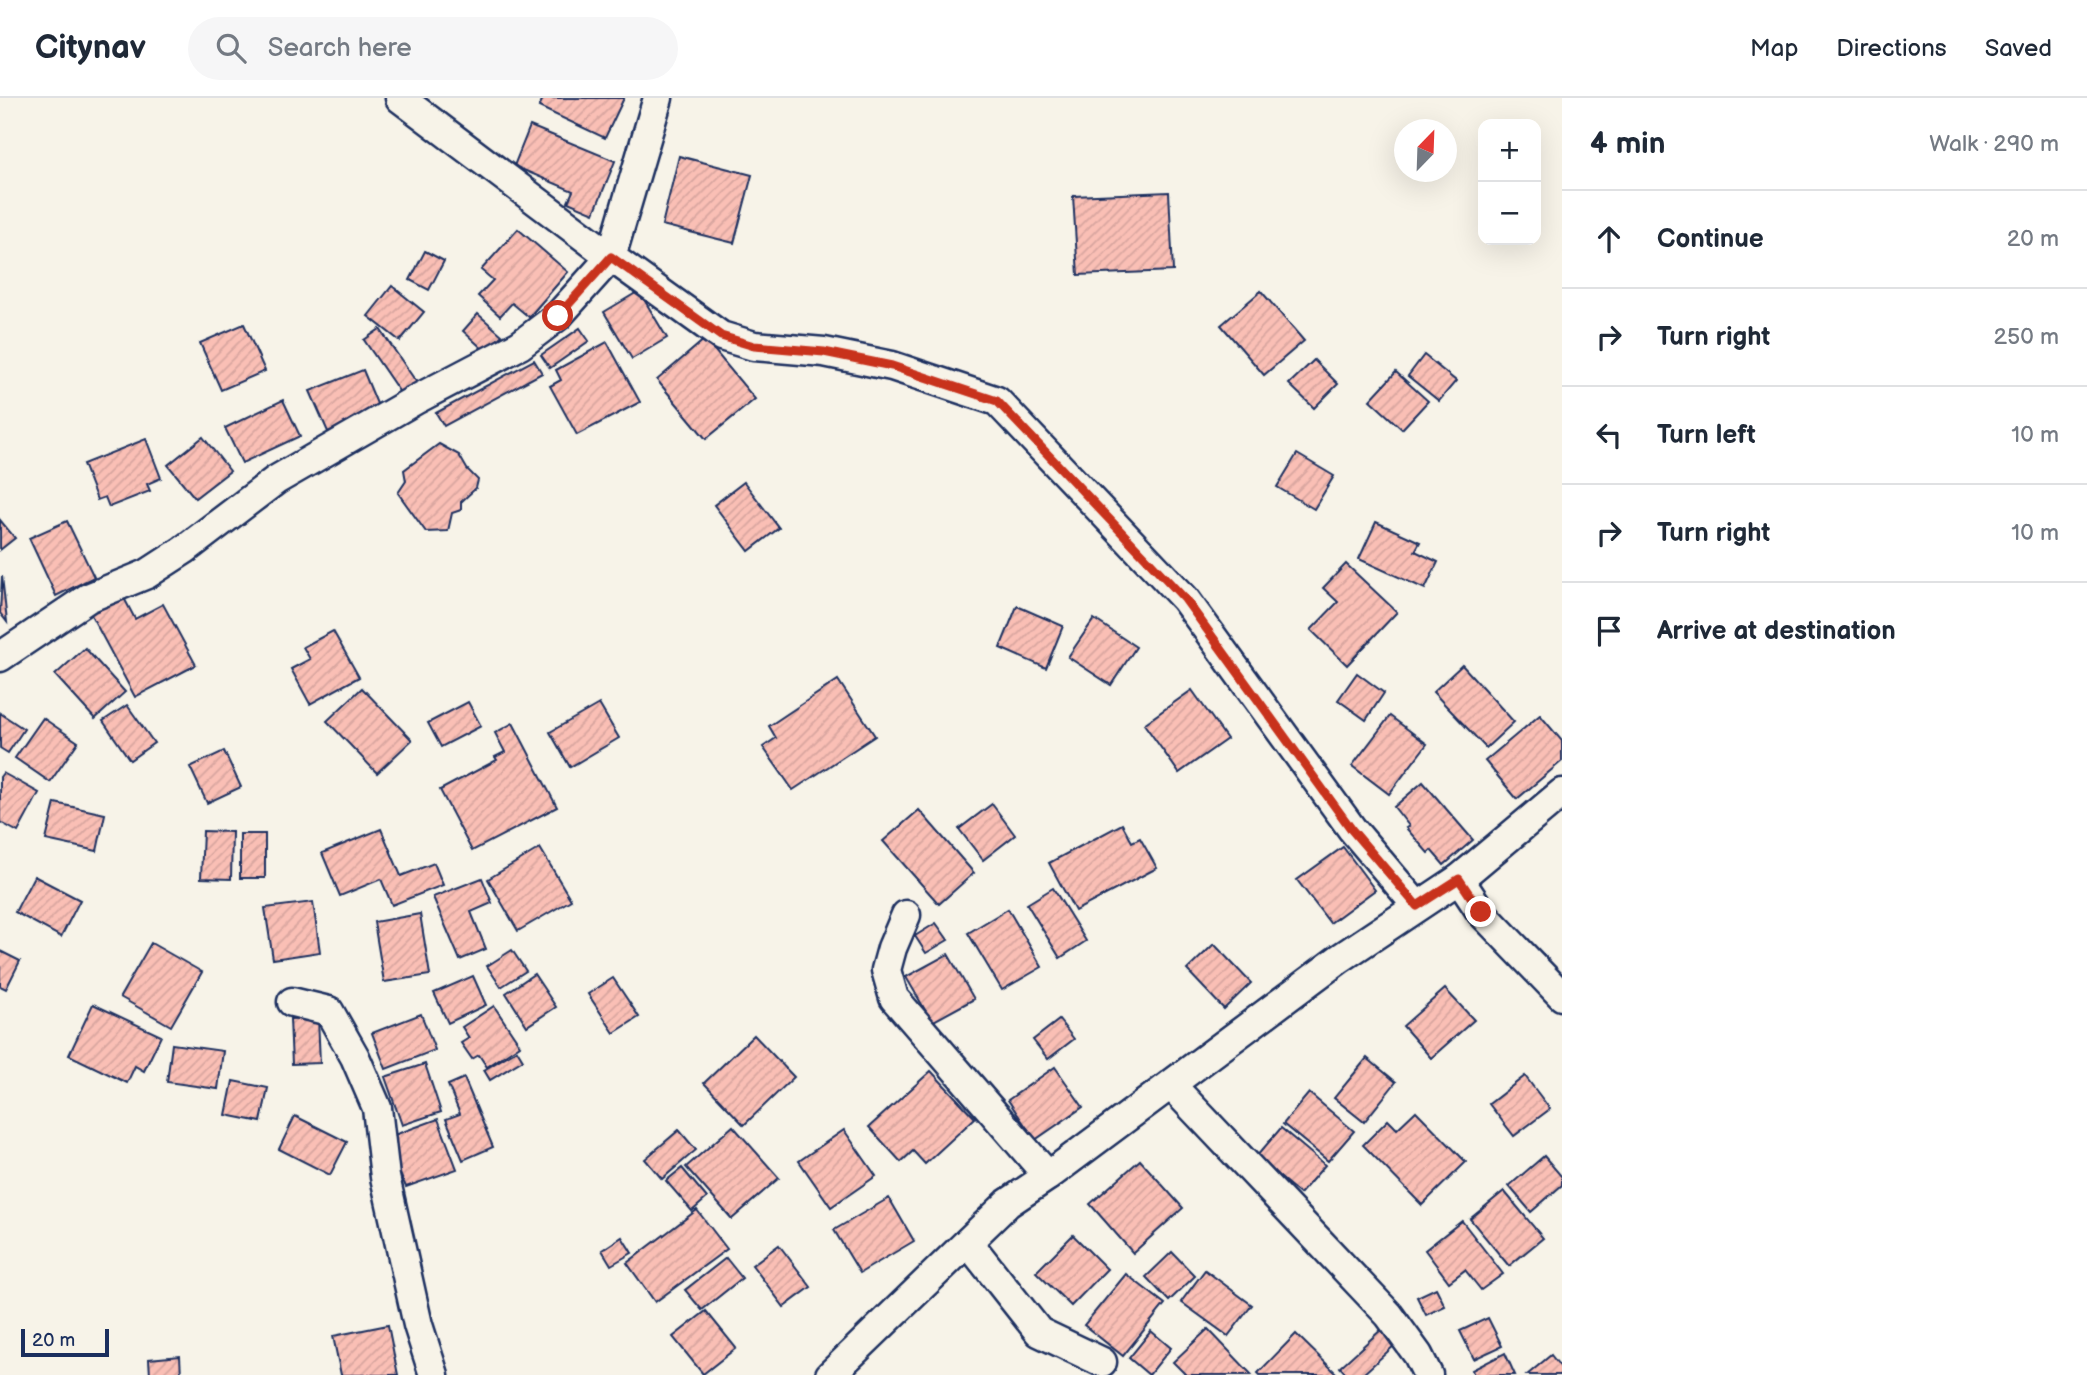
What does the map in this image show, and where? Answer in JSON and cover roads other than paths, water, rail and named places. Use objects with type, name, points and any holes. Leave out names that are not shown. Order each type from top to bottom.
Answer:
[{"type":"street","points":[[400,98],[721,336],[754,346],[824,352],[892,366],[997,401],[1185,599],[1352,830],[1417,906]]},
{"type":"street","points":[[0,657],[88,598],[147,574],[184,550],[276,480],[415,400],[520,345],[558,316],[611,257],[658,98]]},
{"type":"street","points":[[830,1375],[1008,1203],[1339,960],[1459,879],[1562,793]]},
{"type":"street","points":[[1459,879],[1481,912],[1562,996]]},
{"type":"street","points":[[906,915],[886,970],[894,998],[1048,1176]]},
{"type":"street","points":[[292,1002],[329,1012],[355,1057],[377,1108],[385,1177],[418,1325],[434,1375]]},
{"type":"street","points":[[1171,1085],[1389,1315],[1418,1355],[1428,1375]]},
{"type":"street","points":[[968,1242],[1039,1332],[1102,1362]]}]
